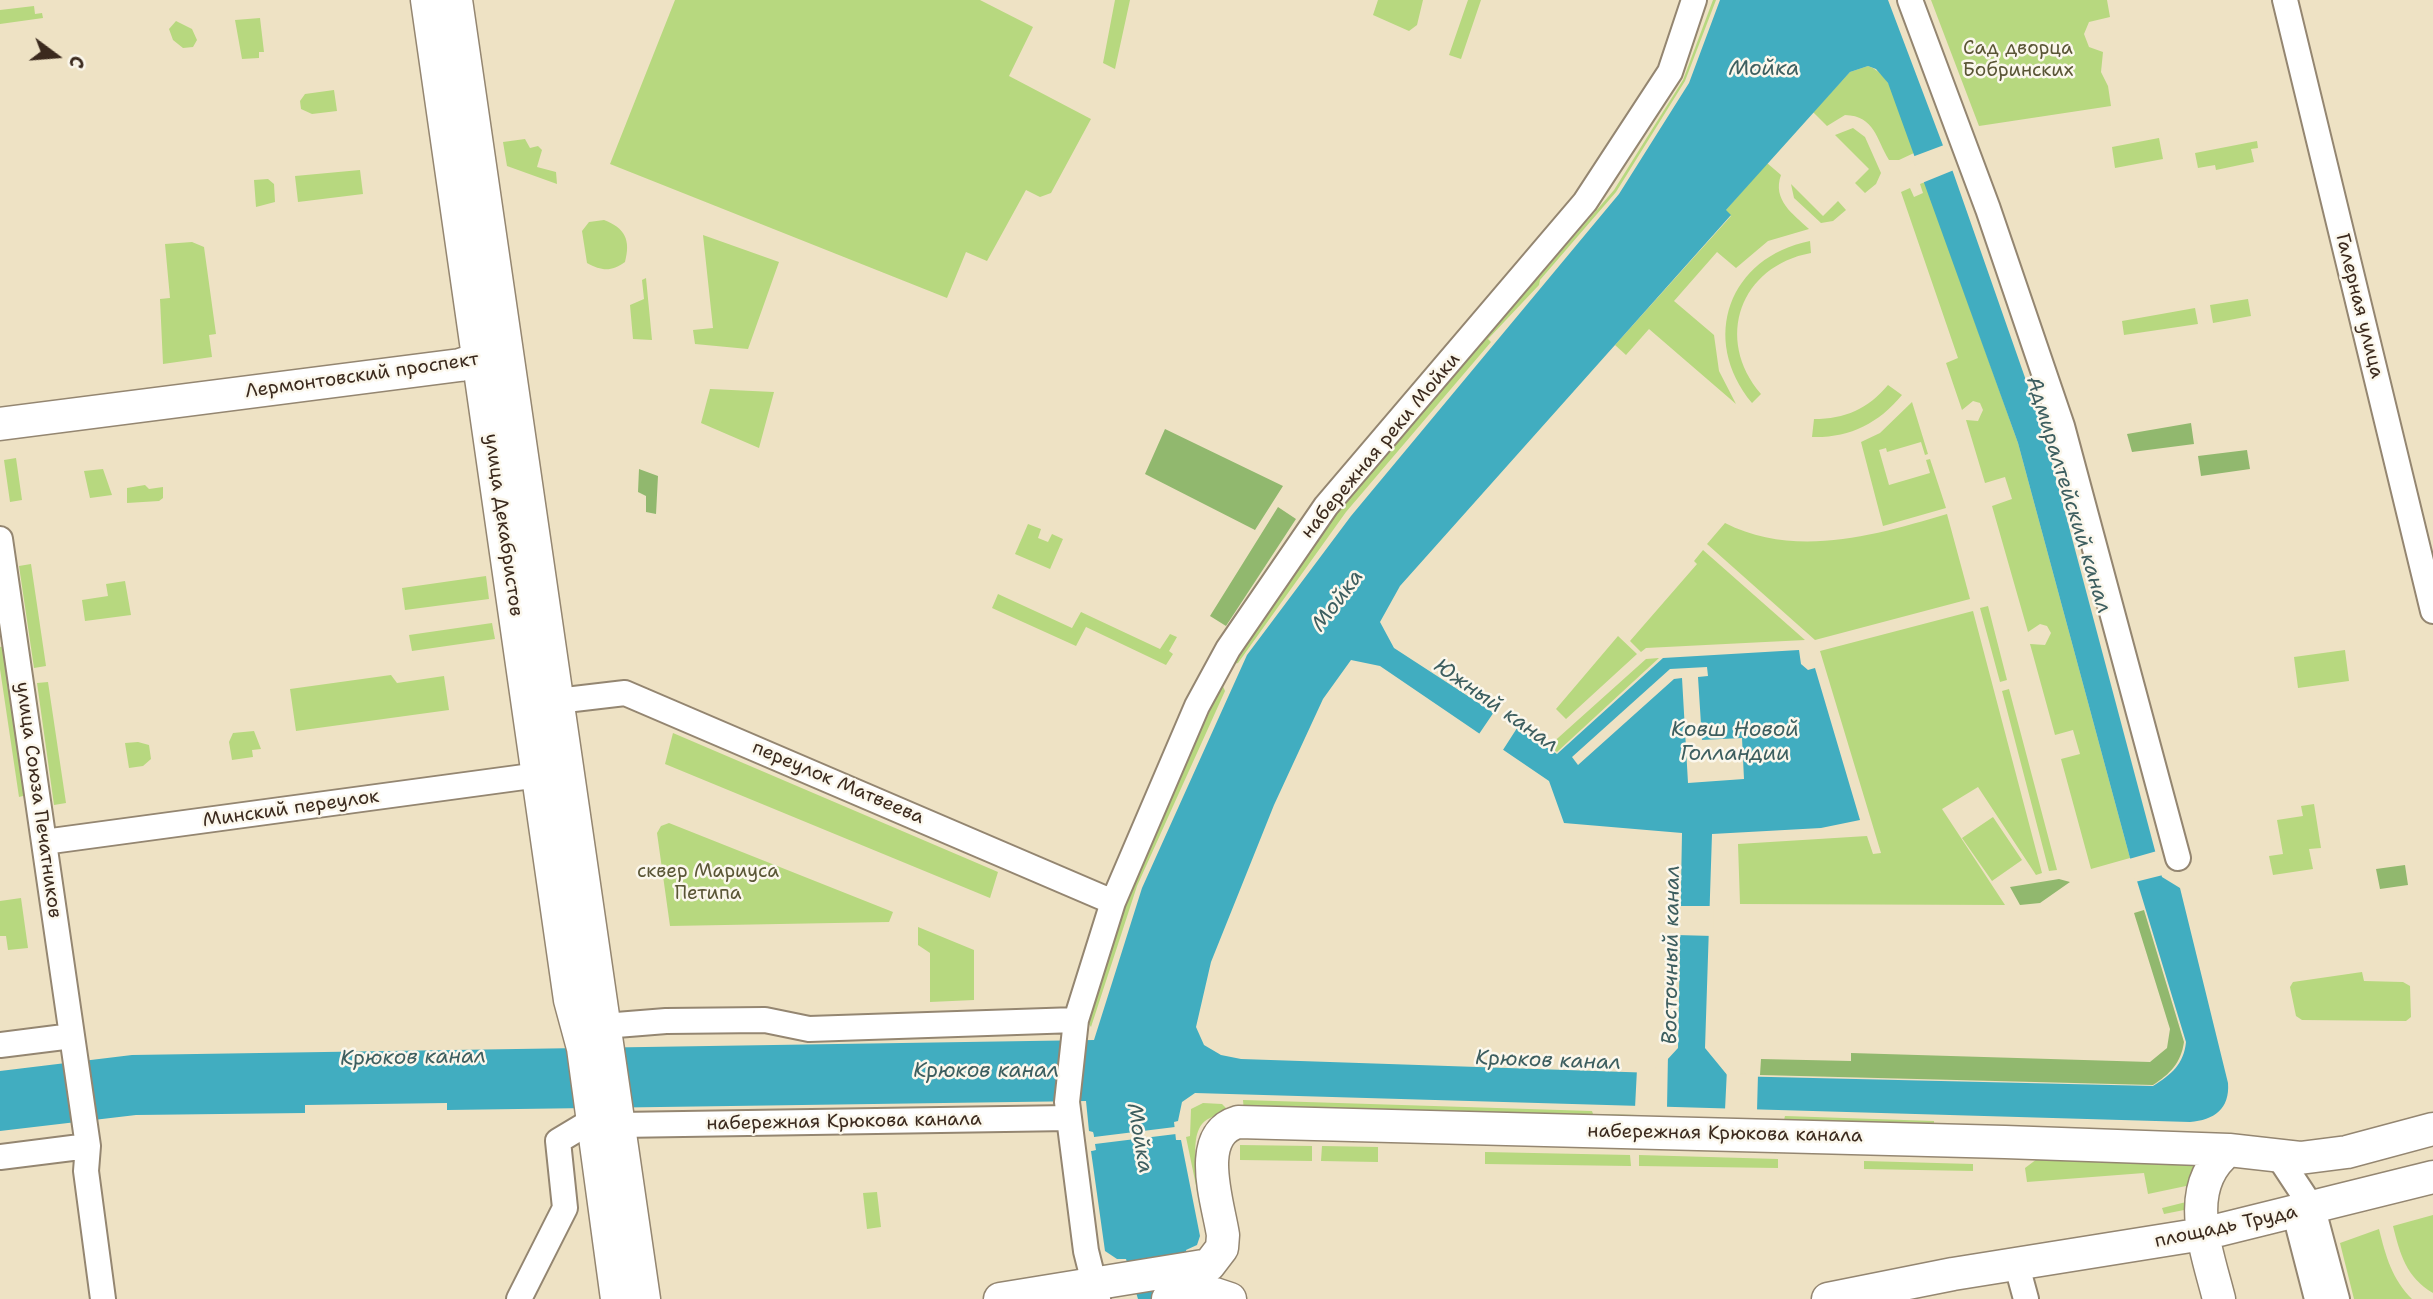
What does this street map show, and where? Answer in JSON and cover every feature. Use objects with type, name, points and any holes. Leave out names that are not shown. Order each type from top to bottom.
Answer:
[{"type":"main road","name":"улица Декабристов","points":[[427,0],[487,351],[557,701],[598,1041]]},
{"type":"main road","name":"улица Декабристов","points":[[456,0],[487,351],[539,775],[570,1000],[598,1041]]},
{"type":"main road","name":"Лермонтовский проспект","points":[[0,405],[457,344],[487,351]]},
{"type":"main road","name":"Лермонтовский проспект","points":[[0,424],[487,351]]},
{"type":"main road","points":[[598,1041],[605,1115],[604,1205],[617,1299]]},
{"type":"main road","points":[[605,1115],[644,1299]]},
{"type":"main road","name":"набережная Крюкова канала","points":[[1209,1289],[1209,1265],[1222,1248],[1212,1156],[1214,1141],[1223,1129],[1238,1122],[2229,1150]]},
{"type":"main road","points":[[2219,1299],[2203,1234],[2203,1183],[2217,1160],[2229,1150],[2278,1156],[2326,1156],[2433,1129]]},
{"type":"main road","name":"площадь Труда","points":[[1828,1299],[1953,1275],[2203,1234],[2433,1177]]},
{"type":"main road","points":[[1000,1299],[1096,1292],[1130,1280],[1209,1289]]},
{"type":"main road","points":[[1168,1299],[1209,1289]]},
{"type":"street","name":"набережная реки Мойки","points":[[1068,1110],[1076,1029],[1113,902],[1197,706],[1228,649],[1326,506],[1585,202],[1670,72],[1694,0]]},
{"type":"street","points":[[1910,0],[1967,151],[2062,426],[2178,858]]},
{"type":"street","name":"Галерная улица","points":[[2285,0],[2433,611]]},
{"type":"street","name":"улица Союза Печатников","points":[[0,539],[88,1146]]},
{"type":"street","name":"переулок Матвеева","points":[[557,701],[625,693],[1113,902]]},
{"type":"street","name":"Минский переулок","points":[[44,842],[539,775]]},
{"type":"street","points":[[598,1041],[666,1021],[757,1020],[809,1029],[1076,1029]]},
{"type":"street","points":[[0,1045],[72,1036]]},
{"type":"street","points":[[1068,1110],[1096,1292]]},
{"type":"street","name":"набережная Крюкова канала","points":[[605,1115],[1068,1110]]},
{"type":"street","points":[[519,1299],[531,1288],[565,1208],[558,1141],[605,1115]]},
{"type":"street","points":[[0,1157],[88,1146]]},
{"type":"street","points":[[88,1146],[86,1171],[103,1299]]},
{"type":"street","points":[[88,1146],[99,1169],[117,1299]]},
{"type":"street","points":[[2278,1156],[2304,1211],[2337,1299]]},
{"type":"street","points":[[565,1208],[604,1205]]},
{"type":"street","points":[[2304,1211],[2317,1299]]},
{"type":"street","points":[[2017,1266],[2026,1299]]},
{"type":"green space","points":[[675,0],[980,0],[1033,27],[1009,76],[1091,119],[1051,193],[1040,197],[1026,190],[987,261],[966,252],[947,298],[610,164]]},
{"type":"green space","points":[[1115,0],[1130,0],[1115,69],[1103,63]]},
{"type":"green space","points":[[1378,0],[1423,0],[1417,25],[1409,31],[1373,15]]},
{"type":"green space","points":[[1468,0],[1481,0],[1461,59],[1449,55]]},
{"type":"green space","points":[[1713,0],[1716,0],[1685,81],[1616,192],[1540,280],[1539,285],[1488,339],[1491,342],[1346,512],[1238,663],[1230,665],[1340,507],[1614,190],[1683,80]]},
{"type":"green space","name":"Сад дворца Бобринских","points":[[1931,0],[2107,0],[2110,17],[2089,22],[2084,34],[2089,47],[2103,52],[2101,72],[2108,86],[2111,106],[1979,126]]},
{"type":"green space","points":[[34,6],[35,14],[42,13],[43,18],[0,24],[0,10]]},
{"type":"green space","points":[[260,18],[264,52],[259,52],[259,58],[242,59],[235,20]]},
{"type":"green space","points":[[176,21],[192,29],[197,40],[193,47],[183,48],[173,40],[169,29]]},
{"type":"green space","points":[[1868,66],[1886,80],[1903,117],[1914,153],[1899,160],[1889,160],[1873,130],[1863,119],[1845,115],[1827,126],[1813,112],[1850,72]]},
{"type":"green space","points":[[334,90],[337,111],[312,114],[301,109],[300,101],[305,94]]},
{"type":"green space","points":[[1853,128],[1865,137],[1881,173],[1876,184],[1865,193],[1855,183],[1869,169],[1835,135]]},
{"type":"green space","points":[[2159,138],[2163,159],[2115,168],[2112,147]]},
{"type":"green space","points":[[525,139],[530,148],[538,146],[542,150],[537,167],[556,172],[557,184],[507,166],[503,142]]},
{"type":"green space","points":[[2257,141],[2258,148],[2251,149],[2254,162],[2216,170],[2215,165],[2198,168],[2195,153]]},
{"type":"green space","points":[[1767,163],[1781,175],[1779,192],[1786,206],[1809,229],[1768,241],[1736,268],[1717,252],[1674,301],[1714,335],[1719,371],[1736,404],[1649,329],[1626,355],[1615,345],[1731,216],[1725,211]]},
{"type":"green space","points":[[360,170],[363,194],[298,202],[295,176]]},
{"type":"green space","points":[[268,179],[274,184],[275,202],[256,207],[254,180]]},
{"type":"green space","points":[[1925,182],[2018,443],[2130,858],[2091,869],[2061,759],[2080,754],[2073,730],[2055,735],[2030,644],[2045,645],[2051,633],[2047,626],[2040,624],[2028,632],[1992,506],[2012,499],[2005,477],[1985,483],[1966,420],[1978,421],[1983,410],[1980,403],[1973,401],[1962,410],[1946,363],[1958,358],[1901,192],[1910,188],[1914,197],[1923,193],[1920,184]]},
{"type":"green space","points":[[1791,184],[1823,216],[1838,201],[1846,210],[1833,221],[1821,223],[1794,198]]},
{"type":"green space","points":[[604,220],[617,227],[627,241],[625,262],[615,268],[597,268],[587,263],[582,231],[589,222]]},
{"type":"green space","points":[[703,235],[779,262],[748,349],[695,344],[693,330],[713,328]]},
{"type":"green space","points":[[1810,241],[1811,253],[1787,261],[1767,273],[1752,289],[1742,308],[1737,329],[1739,351],[1747,373],[1761,394],[1752,403],[1736,378],[1727,353],[1726,328],[1731,304],[1742,282],[1759,264],[1782,250]]},
{"type":"green space","points":[[192,242],[204,247],[216,334],[209,335],[212,357],[163,364],[160,299],[170,298],[165,244]]},
{"type":"green space","points":[[646,278],[652,340],[633,339],[630,305],[644,299],[642,280]]},
{"type":"green space","points":[[2248,299],[2251,316],[2213,323],[2210,305]]},
{"type":"green space","points":[[2195,308],[2198,324],[2124,335],[2122,321]]},
{"type":"green space","points":[[1888,385],[1902,395],[1873,421],[1850,432],[1812,437],[1814,419],[1836,417],[1855,411]]},
{"type":"green space","points":[[710,389],[774,392],[759,448],[701,423]]},
{"type":"green space","points":[[1912,402],[1928,454],[1925,455],[1921,442],[1887,452],[1886,448],[1879,450],[1889,485],[1930,473],[1926,460],[1930,459],[1946,508],[1883,526],[1861,442],[1880,433]]},
{"type":"green space","points":[[2191,423],[2194,444],[2132,452],[2127,434]]},
{"type":"green space","points":[[1165,429],[1283,486],[1255,530],[1145,474]]},
{"type":"green space","points":[[2247,450],[2250,469],[2201,476],[2198,456]]},
{"type":"green space","points":[[16,458],[22,500],[10,502],[4,460]]},
{"type":"green space","points":[[103,469],[112,495],[90,498],[84,471]]},
{"type":"green space","points":[[639,469],[658,476],[656,514],[646,512],[646,496],[638,492]]},
{"type":"green space","points":[[145,485],[149,489],[163,487],[163,498],[159,501],[127,503],[127,488]]},
{"type":"green space","points":[[1278,507],[1296,519],[1226,626],[1210,616]]},
{"type":"green space","points":[[1947,514],[1970,599],[1815,640],[1707,544],[1725,523],[1752,534],[1808,542],[1864,536]]},
{"type":"green space","points":[[1028,524],[1041,529],[1038,538],[1048,542],[1052,534],[1063,539],[1050,569],[1015,554]]},
{"type":"green space","points":[[1703,550],[1805,640],[1646,648],[1641,652],[1630,641],[1697,564],[1694,561]]},
{"type":"green space","points":[[31,564],[46,666],[34,668],[19,566]]},
{"type":"green space","points":[[486,576],[489,599],[405,610],[402,588]]},
{"type":"green space","points":[[125,581],[131,615],[85,621],[82,600],[108,596],[106,584]]},
{"type":"green space","points":[[998,594],[1072,628],[1081,612],[1160,649],[1170,634],[1177,637],[1169,651],[1173,654],[1166,665],[1086,627],[1076,646],[992,608]]},
{"type":"green space","points":[[1988,606],[2007,680],[2000,682],[1980,608]]},
{"type":"green space","points":[[1973,611],[2042,873],[2036,875],[1978,787],[1942,809],[2005,905],[1740,904],[1738,844],[1867,836],[1873,854],[1881,853],[1820,651]]},
{"type":"green space","points":[[492,623],[495,639],[412,651],[409,635]]},
{"type":"green space","points":[[1618,636],[1637,654],[1566,719],[1556,709]]},
{"type":"green space","points":[[5,646],[27,795],[19,797],[0,669],[0,647]]},
{"type":"green space","points":[[2345,650],[2349,681],[2298,688],[2294,657]]},
{"type":"green space","points":[[1659,658],[1557,752],[1549,746],[1646,659]]},
{"type":"green space","points":[[391,675],[397,683],[444,676],[449,710],[296,731],[290,689]]},
{"type":"green space","points":[[48,682],[66,803],[54,805],[37,683]]},
{"type":"green space","points":[[1222,684],[1225,691],[1137,886],[1091,1027],[1087,1021],[1131,884]]},
{"type":"green space","points":[[2009,689],[2057,870],[2049,871],[2002,691]]},
{"type":"green space","points":[[254,731],[261,749],[252,750],[253,757],[232,760],[229,742],[233,733]]},
{"type":"green space","points":[[673,733],[998,872],[990,898],[665,764]]},
{"type":"green space","points":[[125,743],[149,745],[151,759],[143,766],[129,768]]},
{"type":"green space","points":[[2314,804],[2321,848],[2309,849],[2313,869],[2273,875],[2269,856],[2283,854],[2277,820],[2303,816],[2301,806]]},
{"type":"green space","points":[[1993,817],[2022,860],[1992,881],[1962,838]]},
{"type":"green space","name":"сквер Мариуса Петипа","points":[[669,823],[893,912],[889,922],[670,926],[657,833],[661,826]]},
{"type":"green space","points":[[2405,865],[2408,885],[2380,889],[2376,869]]},
{"type":"green space","points":[[2059,879],[2070,882],[2040,903],[2020,905],[2010,887]]},
{"type":"green space","points":[[21,898],[28,948],[8,950],[6,936],[0,936],[0,901]]},
{"type":"green space","points":[[2144,910],[2184,1042],[2174,1067],[2153,1085],[1760,1075],[1761,1059],[1851,1061],[1851,1053],[2150,1062],[2167,1048],[2170,1029],[2134,913]]},
{"type":"green space","points":[[901,920],[974,950],[974,1000],[930,1002],[930,953],[918,945],[918,927]]},
{"type":"green space","points":[[2362,972],[2364,981],[2403,982],[2410,986],[2411,1017],[2406,1021],[2302,1020],[2296,1016],[2290,987],[2293,982]]},
{"type":"green space","points":[[1243,1100],[1592,1111],[1593,1114],[1638,1115],[1634,1120],[1244,1112]]},
{"type":"green space","points":[[1203,1103],[1222,1104],[1227,1109],[1226,1112],[1204,1122],[1197,1134],[1195,1146],[1198,1177],[1210,1233],[1206,1234],[1186,1137],[1190,1136],[1191,1109]]},
{"type":"green space","points":[[1785,1116],[1934,1121],[1934,1132],[1757,1123],[1754,1119],[1784,1120]]},
{"type":"green space","points":[[1240,1145],[1312,1146],[1312,1161],[1240,1160]]},
{"type":"green space","points":[[1322,1146],[1378,1147],[1378,1162],[1321,1161]]},
{"type":"green space","points":[[1485,1152],[1630,1155],[1631,1166],[1485,1164]]},
{"type":"green space","points":[[1639,1155],[1778,1159],[1778,1168],[1639,1166]]},
{"type":"green space","points":[[2037,1159],[2198,1163],[2189,1209],[2164,1214],[2162,1208],[2190,1201],[2186,1186],[2148,1194],[2144,1173],[2027,1182],[2025,1168]]},
{"type":"green space","points":[[1864,1161],[1973,1164],[1973,1171],[1864,1169]]},
{"type":"green space","points":[[877,1192],[881,1227],[867,1229],[863,1193]]},
{"type":"green space","points":[[2433,1215],[2433,1293],[2410,1272],[2393,1226]]},
{"type":"green space","points":[[2379,1229],[2384,1249],[2399,1284],[2412,1299],[2354,1299],[2340,1243]]},
{"type":"water","points":[[1720,0],[1888,0],[1953,172],[2043,429],[2162,877],[2180,888],[2228,1083],[2226,1100],[2219,1112],[2213,1116],[2190,1122],[1195,1093],[1182,1102],[1178,1121],[1174,1122],[1176,1140],[1181,1140],[1200,1236],[1197,1245],[1186,1250],[1199,1299],[1138,1299],[1126,1259],[1117,1259],[1105,1251],[1091,1151],[1096,1150],[1093,1132],[1089,1131],[1086,1101],[447,1110],[447,1103],[305,1105],[305,1113],[136,1115],[0,1131],[0,1071],[132,1055],[1094,1040],[1142,888],[1247,655],[1351,516],[1619,194],[1689,83]],"holes":[[[1868,66],[1876,69],[1888,83],[2018,443],[2130,858],[2186,1042],[2183,1057],[2176,1068],[2153,1086],[1728,1076],[1705,1048],[1712,834],[1821,828],[1860,820],[1815,668],[1808,670],[1801,664],[1799,650],[1663,658],[1557,754],[1394,648],[1380,622],[1400,586],[1731,215],[1726,210],[1850,72]],[[1351,660],[1380,666],[1549,781],[1564,823],[1682,833],[1678,1048],[1655,1073],[1241,1059],[1221,1055],[1204,1045],[1196,1027],[1211,962],[1274,805],[1323,699]]]},
{"type":"pier","points":[[1944,145],[1954,170],[1922,183],[1912,157]]},
{"type":"pier","points":[[1707,667],[1708,676],[1698,677],[1702,740],[1742,738],[1744,779],[1688,783],[1682,678],[1674,679],[1578,765],[1572,757],[1670,669]]},
{"type":"pier","points":[[1496,709],[1519,725],[1501,753],[1477,737]]},
{"type":"pier","points":[[2157,851],[2163,875],[2135,882],[2129,859]]},
{"type":"pier","points":[[1677,906],[1714,906],[1713,936],[1676,935]]},
{"type":"pier","points":[[1668,1054],[1667,1108],[1635,1108],[1637,1069],[1654,1070]]},
{"type":"pier","points":[[1727,1069],[1729,1073],[1758,1074],[1757,1111],[1725,1110]]},
{"type":"pier","points":[[1175,1122],[1180,1122],[1179,1136],[1182,1139],[1177,1139],[1176,1134],[1095,1144],[1095,1150],[1090,1151],[1088,1132],[1093,1132],[1094,1137],[1175,1127]]},
{"type":"water label","name":"Мойка","points":[[1764,70]]},
{"type":"water label","name":"Адмиралтейский канал","points":[[2068,495]]},
{"type":"water label","name":"Мойка","points":[[1338,601]]},
{"type":"water label","name":"Южный канал","points":[[1496,706]]},
{"type":"water label","name":"Ковш Новой Голландии","points":[[1735,743]]},
{"type":"water label","name":"Восточный канал","points":[[1672,955]]},
{"type":"water label","name":"Крюков канал","points":[[413,1058]]},
{"type":"water label","name":"Крюков канал","points":[[1548,1061]]},
{"type":"water label","name":"Крюков канал","points":[[986,1072]]},
{"type":"water label","name":"Мойка","points":[[1139,1138]]}]
